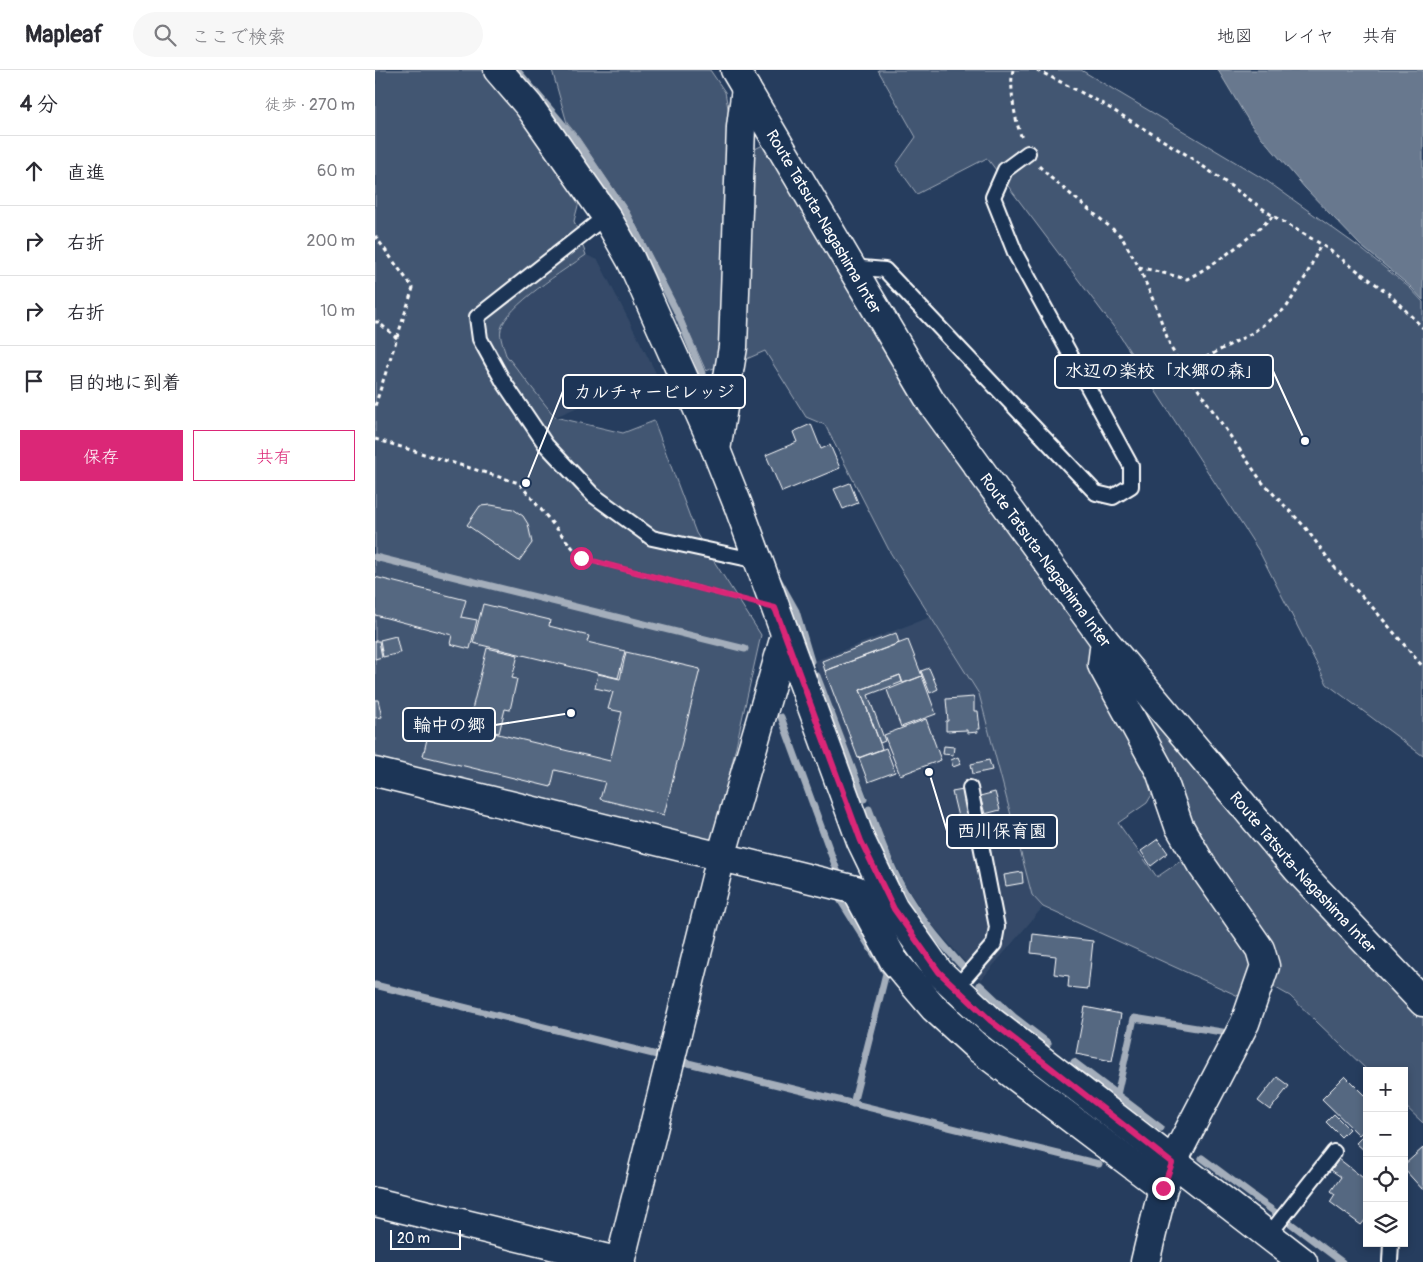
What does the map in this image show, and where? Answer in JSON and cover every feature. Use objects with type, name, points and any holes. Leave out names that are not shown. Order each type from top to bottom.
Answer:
[{"type":"street","points":[[498,70],[529,106],[606,216],[631,260],[716,450],[861,841],[894,909],[939,972],[991,1021],[1168,1175]]},
{"type":"street","points":[[716,450],[733,347],[741,79]]},
{"type":"street","name":"Route Tatsuta-Nagashima Inter","points":[[741,79],[931,402],[1105,641],[1297,869],[1423,1002]]},
{"type":"street","points":[[375,1202],[621,1262],[721,857],[785,636]]},
{"type":"street","points":[[1105,641],[1102,665],[1160,771],[1179,826],[1201,864],[1260,949],[1265,966],[1245,1022],[1168,1175],[1145,1262]]},
{"type":"street","points":[[375,772],[856,890],[895,961],[934,1008],[978,1048],[1168,1175],[1268,1236],[1303,1262]]},
{"type":"lane","points":[[851,267],[885,270],[1096,493],[1113,497],[1131,486],[1131,466],[1016,255],[993,197],[1005,170],[1028,153]]},
{"type":"lane","points":[[606,216],[477,317],[480,339],[503,381],[546,446],[593,495],[652,538],[758,561]]},
{"type":"lane","points":[[956,988],[994,944],[997,927],[970,788]]},
{"type":"lane","points":[[1268,1236],[1334,1152]]},
{"type":"lane","points":[[1389,1262],[1391,1247]]},
{"type":"path","points":[[1013,70],[1011,81],[1017,126],[1028,153],[1051,178],[1121,236],[1139,267],[1171,348],[1262,482],[1305,528],[1335,568],[1374,609],[1423,667]]},
{"type":"path","points":[[1037,70],[1098,101],[1187,154],[1273,216],[1321,244],[1388,293],[1423,328]]},
{"type":"path","points":[[1139,267],[1187,279],[1224,257],[1273,216]]},
{"type":"path","points":[[375,236],[413,288],[375,406]]},
{"type":"path","points":[[1184,369],[1252,333],[1286,308],[1307,276],[1321,244]]},
{"type":"path","points":[[375,322],[378,322],[397,338]]},
{"type":"path","points":[[375,439],[519,483],[581,558],[775,608]]},
{"type":"shaded area","points":[[375,70],[481,70],[516,111],[580,198],[574,221],[586,255],[525,299],[505,320],[501,329],[501,339],[506,355],[555,417],[623,433],[654,421],[696,533],[761,635],[713,848],[375,765]]},
{"type":"shaded area","points":[[552,70],[710,70],[725,92],[732,130],[722,365],[706,371],[679,311],[629,212],[567,123]]},
{"type":"shaded area","points":[[878,70],[1081,70],[1267,181],[1359,247],[1410,288],[1423,302],[1423,756],[1327,684],[1259,551],[1116,330],[987,158],[917,194],[896,165],[916,137]]},
{"type":"shaded area","points":[[1218,70],[1423,70],[1423,300],[1411,287],[1360,245],[1305,188],[1251,125]]},
{"type":"shaded area","points":[[763,145],[1005,526],[1086,635],[1101,678],[1148,759],[1154,791],[1147,803],[1118,823],[1157,877],[1182,860],[1240,942],[1253,966],[1245,999],[1043,907],[1032,895],[979,694],[890,552],[825,425],[806,417],[765,351],[742,361],[751,151]]},
{"type":"shaded area","points":[[586,255],[598,260],[656,373],[555,417],[506,355],[502,343],[501,329],[508,315],[519,303]]},
{"type":"shaded area","points":[[930,617],[979,694],[1032,895],[1043,907],[981,980],[928,920],[906,886],[889,851],[814,661]]},
{"type":"shaded area","points":[[1111,666],[1423,1014],[1423,1123],[1408,1109],[1408,1067],[1364,1067],[1290,996],[1274,987],[1274,966],[1201,853]]},
{"type":"building","points":[[811,424],[821,449],[830,445],[840,468],[782,492],[766,455],[797,442],[793,432]]},
{"type":"building","points":[[850,483],[858,503],[843,509],[834,489]]},
{"type":"building","points":[[491,505],[513,509],[523,516],[528,524],[532,543],[519,561],[467,525],[480,506]]},
{"type":"building","points":[[375,577],[466,600],[461,617],[477,620],[470,649],[450,644],[452,635],[375,615]]},
{"type":"building","points":[[483,604],[550,620],[549,626],[589,636],[587,642],[625,651],[618,678],[473,643]]},
{"type":"building","points":[[896,633],[899,643],[825,671],[822,661]]},
{"type":"building","points":[[396,636],[400,653],[383,657],[380,640]]},
{"type":"building","points":[[908,640],[922,676],[903,683],[900,675],[860,690],[882,749],[858,758],[825,671]]},
{"type":"building","points":[[375,641],[379,641],[382,657],[375,659]]},
{"type":"building","points":[[487,648],[518,655],[512,678],[517,679],[510,710],[505,709],[499,733],[468,726]]},
{"type":"building","points":[[626,652],[700,669],[664,815],[600,799],[605,782],[555,770],[551,787],[423,756],[432,718],[610,761],[622,712],[608,709],[613,692],[595,688],[598,674],[620,679]]},
{"type":"building","points":[[929,668],[938,689],[930,693],[921,671]]},
{"type":"building","points":[[900,675],[902,682],[868,695],[885,741],[880,743],[860,690]]},
{"type":"building","points":[[922,676],[936,714],[901,727],[887,690]]},
{"type":"building","points":[[974,697],[974,711],[978,711],[980,729],[977,729],[978,732],[967,733],[967,730],[946,731],[946,721],[948,721],[946,699]]},
{"type":"building","points":[[375,700],[378,700],[382,717],[375,718]]},
{"type":"building","points":[[926,719],[941,760],[900,775],[884,735]]},
{"type":"building","points":[[944,746],[954,747],[953,755],[943,754]]},
{"type":"building","points":[[886,748],[895,772],[868,782],[859,758]]},
{"type":"building","points":[[958,757],[961,764],[953,767],[951,760]]},
{"type":"building","points":[[989,760],[992,770],[973,774],[971,764]]},
{"type":"building","points":[[963,790],[969,815],[958,817],[952,792]]},
{"type":"building","points":[[995,792],[1000,810],[985,814],[980,796]]},
{"type":"building","points":[[1158,839],[1168,853],[1151,866],[1141,851]]},
{"type":"building","points":[[1022,872],[1023,883],[1006,886],[1004,875]]},
{"type":"building","points":[[1033,934],[1093,941],[1088,989],[1068,987],[1069,976],[1054,974],[1056,956],[1031,953]]},
{"type":"building","points":[[1085,1007],[1121,1014],[1112,1061],[1076,1054]]},
{"type":"building","points":[[1345,1076],[1363,1094],[1363,1131],[1359,1135],[1322,1099]]},
{"type":"building","points":[[1277,1077],[1289,1086],[1270,1110],[1258,1101]]},
{"type":"building","points":[[1334,1114],[1349,1129],[1341,1137],[1326,1122]]},
{"type":"building","points":[[1363,1136],[1363,1149],[1356,1143]]},
{"type":"building","points":[[1423,1148],[1423,1190],[1408,1173],[1408,1161]]},
{"type":"building","points":[[1339,1159],[1363,1178],[1363,1223],[1361,1225],[1330,1202],[1335,1194],[1331,1191],[1341,1177],[1331,1170]]},
{"type":"waterway","points":[[517,70],[576,140],[626,213],[676,310],[702,373]]},
{"type":"waterway","points":[[375,557],[745,649]]},
{"type":"waterway","points":[[778,579],[796,611],[811,661]]},
{"type":"waterway","points":[[817,676],[864,799]]},
{"type":"waterway","points":[[781,717],[838,873]]},
{"type":"waterway","points":[[869,809],[892,868],[908,898],[930,929],[963,967]]},
{"type":"waterway","points":[[839,898],[886,973],[853,1104]]},
{"type":"waterway","points":[[375,985],[661,1056]]},
{"type":"waterway","points":[[980,985],[1014,1017],[1048,1043]]},
{"type":"waterway","points":[[1117,1095],[1134,1018],[1222,1032]]},
{"type":"waterway","points":[[684,1062],[1099,1164]]},
{"type":"waterway","points":[[1074,1062],[1161,1128]]},
{"type":"waterway","points":[[1202,1158],[1276,1213]]},
{"type":"waterway","points":[[1290,1223],[1342,1262]]},
{"type":"place","name":"水辺の楽校「水郷の森」","points":[[1305,441]]},
{"type":"place","name":"カルチャービレッジ","points":[[526,483]]},
{"type":"place","name":"輪中の郷","points":[[571,713]]},
{"type":"place","name":"西川保育園","points":[[929,772]]},
{"type":"route","points":[[581,558],[775,608],[861,841],[894,909],[939,972],[991,1021],[1172,1163],[1163,1188]]}]
